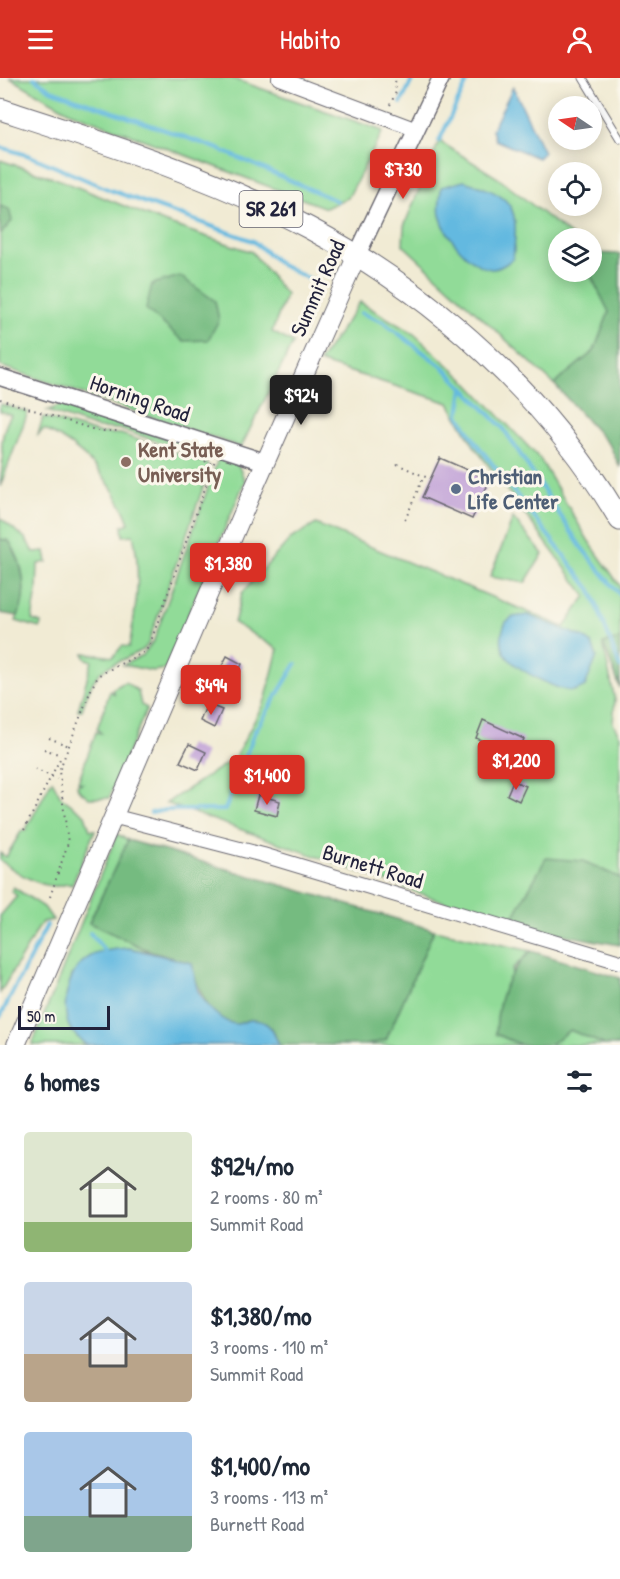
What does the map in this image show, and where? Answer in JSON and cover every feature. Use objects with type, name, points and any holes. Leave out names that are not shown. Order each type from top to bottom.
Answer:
[{"type":"main road","name":"SR 261","points":[[0,109],[201,178],[310,228],[357,255],[423,301],[487,354],[516,382],[571,447],[620,520]]},
{"type":"main road","name":"Summit Road","points":[[16,1045],[112,816],[357,255]]},
{"type":"street","points":[[279,78],[417,130]]},
{"type":"street","name":"Summit Road","points":[[357,255],[441,78]]},
{"type":"street","name":"Horning Road","points":[[0,377],[216,456],[265,462]]},
{"type":"street","name":"Burnett Road","points":[[112,816],[263,855],[620,962]]},
{"type":"lane","points":[[583,78],[620,139]]},
{"type":"path","points":[[390,106],[396,92],[395,78]]},
{"type":"path","points":[[0,399],[98,431],[120,431]]},
{"type":"path","points":[[24,830],[69,746],[99,675],[146,651],[150,644],[216,456],[151,442]]},
{"type":"path","points":[[397,464],[430,479]]},
{"type":"path","points":[[405,520],[424,476]]},
{"type":"path","points":[[49,738],[69,746]]},
{"type":"path","points":[[44,749],[63,756]]},
{"type":"path","points":[[50,897],[68,843],[58,780],[63,756]]},
{"type":"path","points":[[35,769],[58,780]]},
{"type":"green space","points":[[10,78],[231,78],[383,131],[348,198],[326,208],[70,112]]},
{"type":"green space","points":[[439,141],[498,178],[562,228],[548,228],[548,282],[594,282],[609,312],[594,351],[554,384],[403,245],[404,226]]},
{"type":"green space","points":[[0,160],[60,180],[166,223],[252,252],[286,295],[272,332],[293,343],[241,447],[0,366]]},
{"type":"green space","points":[[0,206],[9,209],[12,221],[0,235]]},
{"type":"green space","points":[[602,253],[620,254],[620,468],[610,446],[554,384],[594,351],[609,312],[594,282],[602,282]]},
{"type":"green space","points":[[180,276],[215,301],[219,320],[208,340],[183,341],[146,309],[152,284]]},
{"type":"green space","points":[[360,302],[414,334],[468,383],[540,459],[588,540],[620,586],[620,639],[603,644],[615,700],[613,723],[620,736],[620,878],[583,861],[509,925],[166,803],[235,758],[266,698],[278,649],[234,623],[242,593],[290,539],[316,524],[564,627],[586,596],[474,446],[449,403],[319,362]]},
{"type":"green space","points":[[0,404],[28,412],[0,487],[3,436],[11,415],[0,411]]},
{"type":"green space","points":[[61,405],[215,453],[213,459],[119,429],[97,428],[47,411]]},
{"type":"green space","points":[[43,417],[98,433],[121,434],[206,463],[210,468],[148,644],[144,649],[111,665],[98,675],[87,694],[82,710],[78,710],[92,661],[85,658],[84,653],[113,657],[122,646],[129,647],[138,577],[136,549],[133,535],[123,536],[122,526],[129,523],[106,480],[85,456],[59,437],[44,429],[38,435]]},
{"type":"green space","points":[[219,456],[237,462],[245,481],[165,669],[153,671],[123,665],[143,655],[154,640]]},
{"type":"green space","points":[[0,518],[25,538],[34,552],[45,551],[47,562],[38,564],[37,591],[32,620],[41,623],[40,628],[16,621],[24,591],[22,571],[9,541],[0,539]]},
{"type":"green space","points":[[513,518],[543,554],[525,583],[490,577]]},
{"type":"green space","points":[[0,539],[9,541],[21,568],[24,588],[18,616],[0,613]]},
{"type":"green space","points":[[620,639],[620,688],[603,643]]},
{"type":"green space","points":[[125,682],[138,691],[141,705],[147,708],[109,798],[89,798],[78,789],[77,785],[82,783],[78,782],[96,732],[101,733],[97,729],[110,691],[115,694],[112,689]]},
{"type":"green space","points":[[52,780],[61,797],[85,815],[90,830],[95,830],[72,885],[51,886],[35,882],[0,860],[0,853],[6,857],[22,830],[25,831]]},
{"type":"green space","points":[[117,834],[128,840],[89,923],[152,952],[129,948],[72,975],[67,995],[67,1013],[73,1029],[86,1045],[32,1045]]},
{"type":"green space","points":[[128,840],[434,930],[386,1040],[366,1045],[279,1045],[272,1028],[248,1020],[237,1024],[227,1022],[211,1010],[200,991],[191,963],[152,952],[89,923]]},
{"type":"green space","points":[[546,858],[583,861],[620,878],[620,945],[509,925]]},
{"type":"green space","points":[[13,887],[44,907],[53,920],[42,922],[0,993],[0,916],[17,896],[11,891]]},
{"type":"green space","points":[[434,930],[531,951],[513,968],[496,1034],[521,1045],[366,1045],[386,1040]]},
{"type":"green space","points":[[531,951],[620,978],[620,1045],[605,1045],[570,1030],[549,1045],[521,1045],[496,1034],[498,1009],[504,988],[515,969]]},
{"type":"green space","points":[[570,1030],[605,1045],[549,1045]]},
{"type":"water","points":[[513,87],[544,152],[538,158],[495,140],[492,130]]},
{"type":"water","points":[[464,181],[494,193],[510,206],[515,227],[513,259],[500,267],[491,269],[474,262],[459,248],[443,223],[439,212],[441,187]]},
{"type":"water","points":[[528,615],[583,637],[592,644],[597,657],[585,686],[572,691],[556,687],[525,672],[505,654],[502,638],[506,622],[513,617]]},
{"type":"water","points":[[129,948],[192,963],[198,991],[214,1012],[231,1023],[262,1021],[272,1030],[279,1045],[86,1045],[68,1024],[66,1005],[69,985],[78,967],[93,955]]},
{"type":"building","name":"Christian Life Center","points":[[440,458],[490,480],[472,519],[422,497]]},
{"type":"building","points":[[227,656],[242,664],[234,682],[218,674]]},
{"type":"building","points":[[207,704],[222,710],[214,728],[200,721]]},
{"type":"building","points":[[483,720],[524,739],[517,756],[476,738]]},
{"type":"building","points":[[189,744],[206,752],[198,770],[180,762]]},
{"type":"building","points":[[513,781],[526,786],[519,801],[507,795]]},
{"type":"building","points":[[258,795],[280,801],[277,816],[254,810]]},
{"type":"waterway","points":[[34,78],[51,90],[216,148],[337,201]]},
{"type":"waterway","points":[[401,103],[413,78]]},
{"type":"waterway","points":[[439,141],[469,78]]},
{"type":"waterway","points":[[0,147],[30,156],[110,190],[253,241],[281,265],[320,284]]},
{"type":"waterway","points":[[361,313],[383,322],[444,368],[503,428],[581,547],[620,595]]},
{"type":"waterway","points":[[463,387],[459,415],[476,443],[591,590],[620,667]]},
{"type":"waterway","points":[[151,813],[166,810],[225,810],[255,731],[296,664]]},
{"type":"waterway","points":[[0,1017],[47,925]]},
{"type":"waterway","points":[[90,933],[105,951]]},
{"type":"place","name":"Kent State University","points":[[126,462]]},
{"type":"place","name":"Christian Life Center","points":[[456,489]]}]
